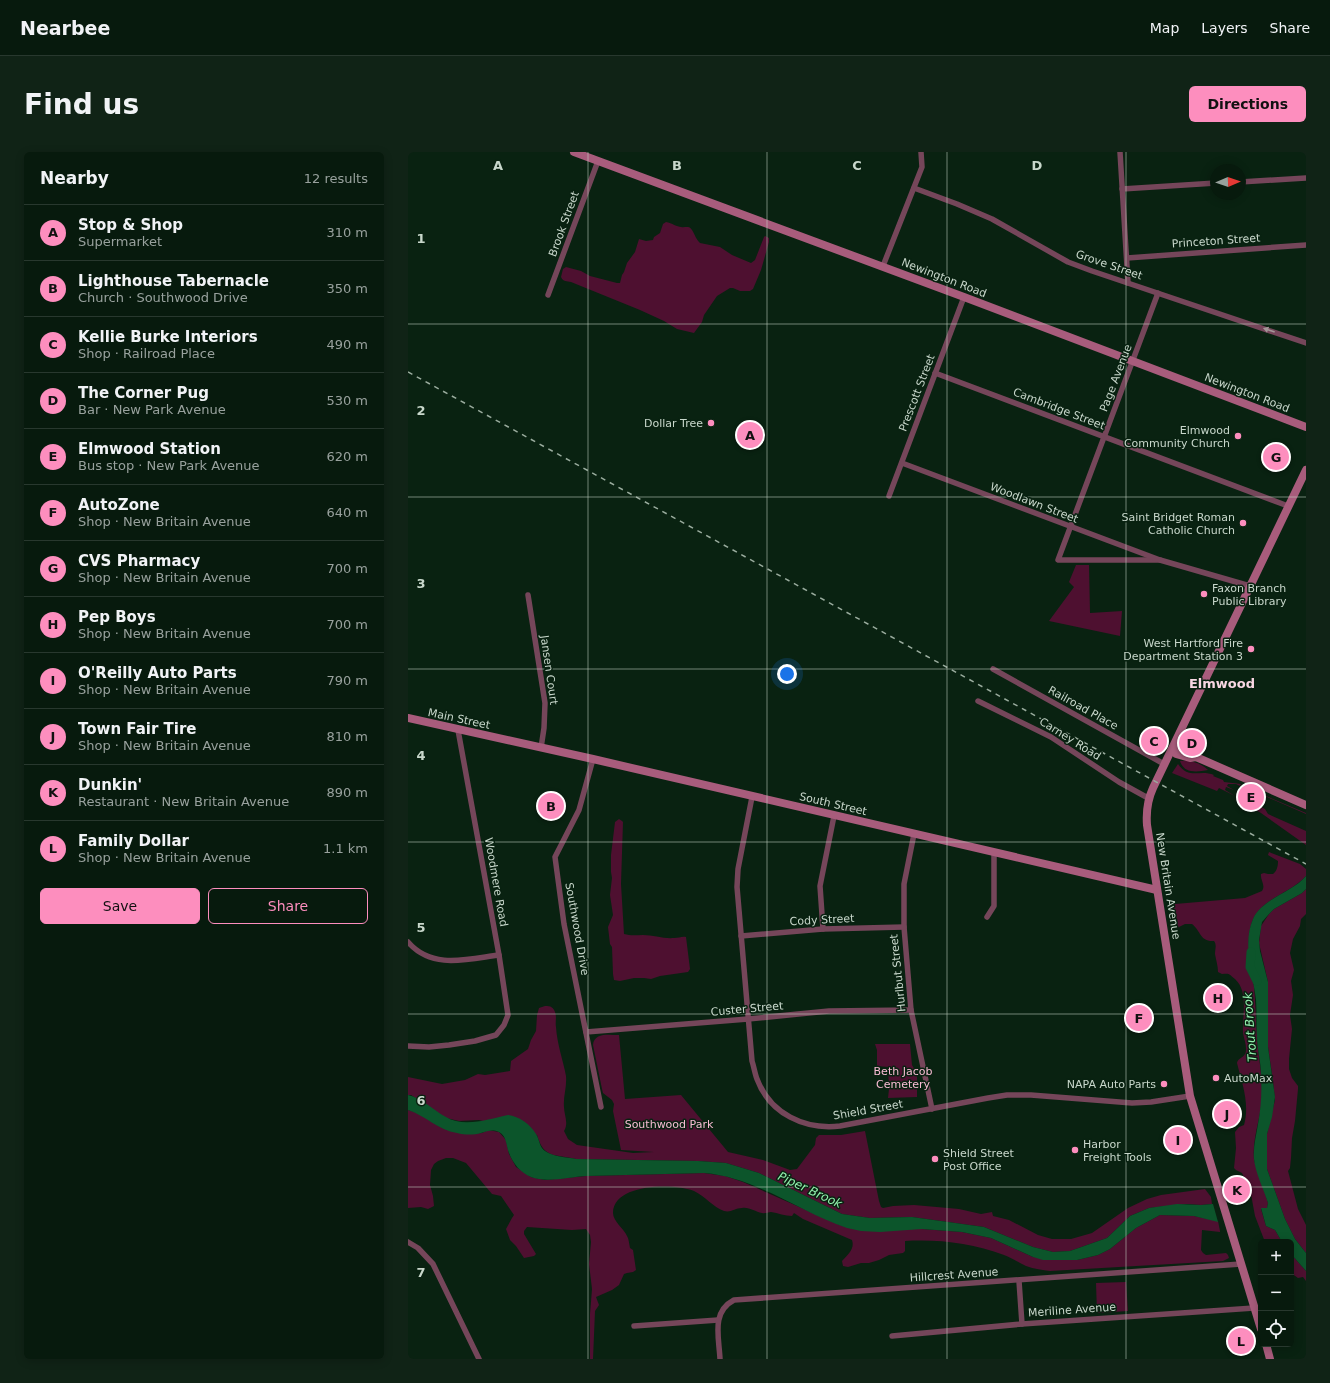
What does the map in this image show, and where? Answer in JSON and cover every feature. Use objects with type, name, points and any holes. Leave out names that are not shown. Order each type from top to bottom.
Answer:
[{"type":"main road","name":"Newington Road","points":[[574,152],[883,266],[1306,427]]},
{"type":"main road","name":"New Britain Avenue","points":[[1258,1320],[1190,1096],[1146,812],[1148,798],[1306,470]]},
{"type":"main road","name":"Main Street","points":[[408,718],[505,740]]},
{"type":"main road","name":"South Street","points":[[505,740],[1157,890]]},
{"type":"main road","points":[[1173,748],[1176,754],[1190,758],[1196,757],[1306,805]]},
{"type":"main road","points":[[1267,1347],[1270,1359]]},
{"type":"street","points":[[883,266],[922,167],[921,152]]},
{"type":"street","points":[[1120,152],[1128,283]]},
{"type":"street","name":"Brook Street","points":[[548,294],[598,161]]},
{"type":"street","points":[[1246,182],[1306,178]]},
{"type":"street","points":[[1122,189],[1210,183]]},
{"type":"street","name":"Grove Street","points":[[914,188],[992,219],[1068,262],[1306,343]]},
{"type":"street","name":"Princeton Street","points":[[1127,258],[1306,245]]},
{"type":"street","name":"Page Avenue","points":[[1058,560],[1134,361],[1158,293]]},
{"type":"street","name":"Prescott Street","points":[[889,496],[964,297]]},
{"type":"street","name":"Cambridge Street","points":[[936,373],[1288,506]]},
{"type":"street","name":"Woodlawn Street","points":[[902,463],[1160,560],[1250,586]]},
{"type":"street","name":"Woodlawn Street","points":[[1058,560],[1160,560]]},
{"type":"street","name":"Jansen Court","points":[[528,595],[544,703],[544,728],[541,748]]},
{"type":"street","name":"Railroad Place","points":[[993,670],[1164,764]]},
{"type":"street","name":"Carney Road","points":[[978,701],[1051,737],[1148,798]]},
{"type":"street","name":"Woodmere Road","points":[[408,1046],[429,1047],[449,1045],[496,1036],[504,1025],[508,1015],[499,954],[458,730]]},
{"type":"street","name":"Southwood Drive","points":[[592,760],[579,810],[555,857],[564,924],[601,1107]]},
{"type":"street","name":"Shield Street","points":[[752,797],[738,869],[737,887],[752,1061],[757,1080],[766,1097],[792,1119],[826,1128],[1007,1095],[1031,1095],[1132,1103],[1151,1102],[1190,1096]]},
{"type":"street","points":[[823,928],[820,886],[834,816]]},
{"type":"street","name":"Hurlbut Street","points":[[914,834],[904,884],[904,928],[911,1010],[932,1109]]},
{"type":"street","points":[[987,917],[994,906],[994,853]]},
{"type":"street","name":"Cody Street","points":[[742,936],[823,928],[904,928]]},
{"type":"street","points":[[408,942],[413,948],[424,955],[440,961],[454,961],[499,954]]},
{"type":"street","name":"Custer Street","points":[[586,1032],[829,1011],[911,1010]]},
{"type":"street","points":[[408,1242],[418,1248],[433,1264],[479,1359]]},
{"type":"street","name":"Hillcrest Avenue","points":[[718,1320],[721,1310],[734,1300],[1019,1281],[1241,1264]]},
{"type":"street","points":[[1019,1281],[1022,1324]]},
{"type":"street","name":"Meriline Avenue","points":[[892,1336],[1022,1324],[1254,1308]]},
{"type":"street","points":[[634,1326],[718,1320],[720,1359]]},
{"type":"green space","points":[[666,222],[679,227],[690,228],[700,243],[720,247],[732,255],[751,263],[755,260],[764,237],[769,238],[761,270],[753,289],[750,291],[740,291],[730,288],[717,296],[694,333],[677,329],[640,310],[562,279],[563,269],[566,267],[581,271],[590,276],[620,283],[627,263],[635,252],[639,239],[646,241],[653,240],[654,237],[660,233],[663,224]]},
{"type":"green space","points":[[1076,565],[1089,565],[1090,613],[1122,611],[1120,636],[1049,621],[1074,587],[1069,582]]},
{"type":"green space","points":[[1180,761],[1195,762],[1208,770],[1191,771],[1185,768]]},
{"type":"green space","points":[[1178,764],[1186,772],[1209,773],[1223,780],[1224,782],[1241,784],[1240,786],[1236,784],[1228,784],[1227,786],[1234,790],[1226,787],[1225,790],[1235,796],[1219,788],[1217,791],[1172,773]]},
{"type":"green space","points":[[1242,790],[1245,792],[1250,801],[1265,809],[1268,814],[1306,831],[1306,845],[1261,813],[1247,805],[1244,800],[1241,799],[1242,796],[1239,795]]},
{"type":"green space","points":[[1252,790],[1306,814],[1258,793],[1255,795]]},
{"type":"green space","points":[[619,819],[623,822],[621,884],[624,934],[670,938],[686,937],[690,969],[688,972],[660,976],[651,979],[634,978],[620,981],[614,980],[612,947],[610,944],[608,927],[613,915],[610,895],[612,878],[611,855],[615,822]]},
{"type":"green space","points":[[1269,852],[1300,864],[1306,869],[1306,876],[1300,882],[1269,902],[1256,914],[1250,928],[1249,935],[1262,1089],[1261,1105],[1254,1143],[1254,1159],[1268,1203],[1267,1208],[1261,1209],[1266,1226],[1275,1230],[1280,1239],[1264,1239],[1255,1216],[1250,1189],[1242,1173],[1234,1168],[1236,1148],[1235,1132],[1239,1127],[1244,1125],[1246,1117],[1245,1094],[1237,1063],[1246,1052],[1246,1044],[1243,1033],[1244,1004],[1242,991],[1239,984],[1230,975],[1218,972],[1215,954],[1216,946],[1214,941],[1209,941],[1203,938],[1192,924],[1185,924],[1174,928],[1170,907],[1175,904],[1245,898],[1262,891],[1263,885],[1261,874],[1273,874],[1277,867],[1278,861],[1268,855]]},
{"type":"green space","points":[[1306,889],[1306,914],[1301,919],[1300,926],[1293,939],[1290,953],[1294,970],[1291,981],[1293,995],[1290,1015],[1292,1029],[1289,1069],[1292,1078],[1298,1086],[1298,1089],[1290,1168],[1288,1171],[1298,1209],[1306,1225],[1306,1253],[1295,1239],[1285,1219],[1267,1169],[1267,1134],[1275,1100],[1268,1047],[1268,982],[1259,943],[1261,926],[1269,914],[1274,909],[1302,893]]},
{"type":"green space","name":"Southwood Park","points":[[545,1006],[552,1007],[556,1014],[558,1040],[566,1076],[564,1110],[566,1125],[564,1131],[568,1139],[577,1145],[633,1153],[654,1152],[621,1150],[613,1111],[614,1104],[612,1100],[603,1093],[593,1045],[594,1041],[599,1036],[603,1035],[619,1035],[625,1099],[681,1095],[728,1152],[763,1160],[790,1170],[797,1169],[815,1145],[816,1138],[819,1135],[841,1135],[865,1131],[879,1201],[881,1207],[883,1208],[914,1205],[959,1209],[981,1214],[992,1212],[993,1216],[1009,1220],[1038,1235],[1052,1239],[1071,1239],[1092,1233],[1128,1208],[1147,1199],[1161,1195],[1205,1189],[1211,1197],[1212,1204],[1187,1204],[1149,1208],[1130,1216],[1107,1238],[1070,1251],[1053,1252],[1033,1247],[984,1227],[912,1217],[870,1218],[842,1214],[759,1173],[726,1163],[698,1161],[576,1159],[556,1156],[547,1152],[543,1148],[537,1135],[479,1120],[459,1121],[446,1118],[411,1095],[408,1095],[408,1077],[442,1084],[465,1080],[478,1074],[485,1075],[510,1071],[511,1061],[528,1049],[536,1031],[539,1008]]},
{"type":"green space","name":"Beth Jacob Cemetery","points":[[875,1044],[910,1044],[912,1065],[917,1074],[917,1097],[888,1098],[888,1067],[877,1066],[877,1050]]},
{"type":"green space","points":[[408,1110],[418,1113],[463,1134],[482,1133],[488,1130],[499,1132],[506,1140],[509,1154],[516,1167],[531,1177],[545,1180],[586,1176],[704,1173],[725,1176],[743,1182],[840,1225],[962,1232],[991,1238],[1033,1257],[1077,1260],[1098,1255],[1110,1249],[1136,1228],[1160,1215],[1194,1216],[1218,1221],[1220,1232],[1202,1230],[1201,1250],[1203,1253],[1206,1255],[1226,1253],[1229,1258],[1223,1261],[1050,1271],[1023,1265],[1004,1255],[980,1247],[942,1241],[905,1241],[905,1251],[903,1253],[889,1255],[869,1263],[861,1263],[848,1267],[843,1266],[842,1261],[852,1249],[852,1240],[803,1219],[794,1213],[792,1216],[787,1216],[771,1212],[757,1212],[745,1208],[724,1211],[694,1191],[685,1188],[646,1188],[623,1196],[616,1203],[613,1216],[626,1233],[630,1248],[633,1250],[636,1270],[624,1274],[619,1285],[596,1297],[599,1305],[595,1311],[593,1359],[590,1359],[590,1314],[592,1289],[589,1264],[591,1242],[590,1235],[586,1229],[572,1230],[527,1227],[524,1234],[536,1254],[534,1256],[524,1258],[510,1240],[506,1229],[514,1215],[501,1196],[492,1194],[466,1163],[453,1158],[446,1158],[438,1161],[434,1164],[431,1170],[430,1185],[434,1206],[428,1209],[421,1207],[408,1208]]},
{"type":"green space","points":[[1294,1257],[1306,1271],[1306,1281],[1303,1277],[1298,1278],[1294,1275]]},
{"type":"green space","points":[[1126,1282],[1128,1311],[1097,1313],[1096,1283]]},
{"type":"shaded area","points":[[1306,876],[1306,889],[1302,893],[1274,909],[1262,922],[1259,940],[1260,951],[1268,982],[1268,1047],[1275,1097],[1272,1117],[1267,1134],[1267,1169],[1285,1219],[1295,1239],[1306,1253],[1306,1271],[1294,1257],[1294,1239],[1280,1239],[1275,1230],[1266,1226],[1261,1208],[1267,1208],[1268,1203],[1254,1159],[1254,1146],[1261,1106],[1261,1081],[1257,1041],[1256,1000],[1248,949],[1250,929],[1257,912],[1270,901],[1300,882]]},
{"type":"shaded area","points":[[408,1095],[423,1101],[446,1117],[461,1122],[477,1122],[508,1115],[516,1117],[528,1124],[534,1131],[543,1149],[556,1156],[576,1159],[698,1161],[726,1163],[759,1173],[842,1214],[870,1218],[912,1217],[984,1227],[1033,1247],[1053,1252],[1070,1251],[1107,1238],[1130,1216],[1149,1208],[1177,1204],[1213,1204],[1218,1222],[1194,1216],[1160,1215],[1136,1228],[1110,1249],[1098,1255],[1077,1260],[1043,1260],[991,1238],[962,1232],[922,1229],[880,1232],[861,1231],[847,1228],[759,1188],[742,1181],[723,1176],[704,1173],[586,1176],[551,1180],[537,1179],[521,1171],[515,1164],[509,1153],[504,1136],[499,1132],[492,1130],[475,1134],[460,1134],[444,1129],[408,1110]]},
{"type":"waterway","name":"Trout Brook","points":[[1251,952],[1250,967],[1257,981]]},
{"type":"railway","points":[[408,372],[1306,864]]},
{"type":"place","name":"Dollar Tree","points":[[711,423]]},
{"type":"place","name":"Stop & Shop","points":[[750,435]]},
{"type":"place","name":"Elmwood Community Church","points":[[1238,436]]},
{"type":"place","name":"CVS Pharmacy","points":[[1276,457]]},
{"type":"place","name":"Saint Bridget Roman Catholic Church","points":[[1243,523]]},
{"type":"place","name":"Faxon Branch Public Library","points":[[1204,594]]},
{"type":"place","name":"West Hartford Fire Department Station 3","points":[[1251,649]]},
{"type":"place","name":"Kellie Burke Interiors","points":[[1154,741]]},
{"type":"place","name":"The Corner Pug","points":[[1192,743]]},
{"type":"place","name":"Elmwood Station","points":[[1251,797]]},
{"type":"place","name":"Lighthouse Tabernacle","points":[[551,806]]},
{"type":"place","name":"Pep Boys","points":[[1218,998]]},
{"type":"place","name":"AutoZone","points":[[1139,1018]]},
{"type":"place","name":"AutoMax","points":[[1216,1078]]},
{"type":"place","name":"NAPA Auto Parts","points":[[1164,1084]]},
{"type":"place","name":"Town Fair Tire","points":[[1227,1114]]},
{"type":"place","name":"O'Reilly Auto Parts","points":[[1178,1140]]},
{"type":"place","name":"Harbor Freight Tools","points":[[1075,1150]]},
{"type":"place","name":"Shield Street Post Office","points":[[935,1159]]},
{"type":"place","name":"Dunkin'","points":[[1237,1190]]},
{"type":"place","name":"Family Dollar","points":[[1241,1341]]},
{"type":"district","name":"Elmwood","points":[[1222,683]]},
{"type":"water label","name":"Piper Brook","points":[[810,1190]]}]
